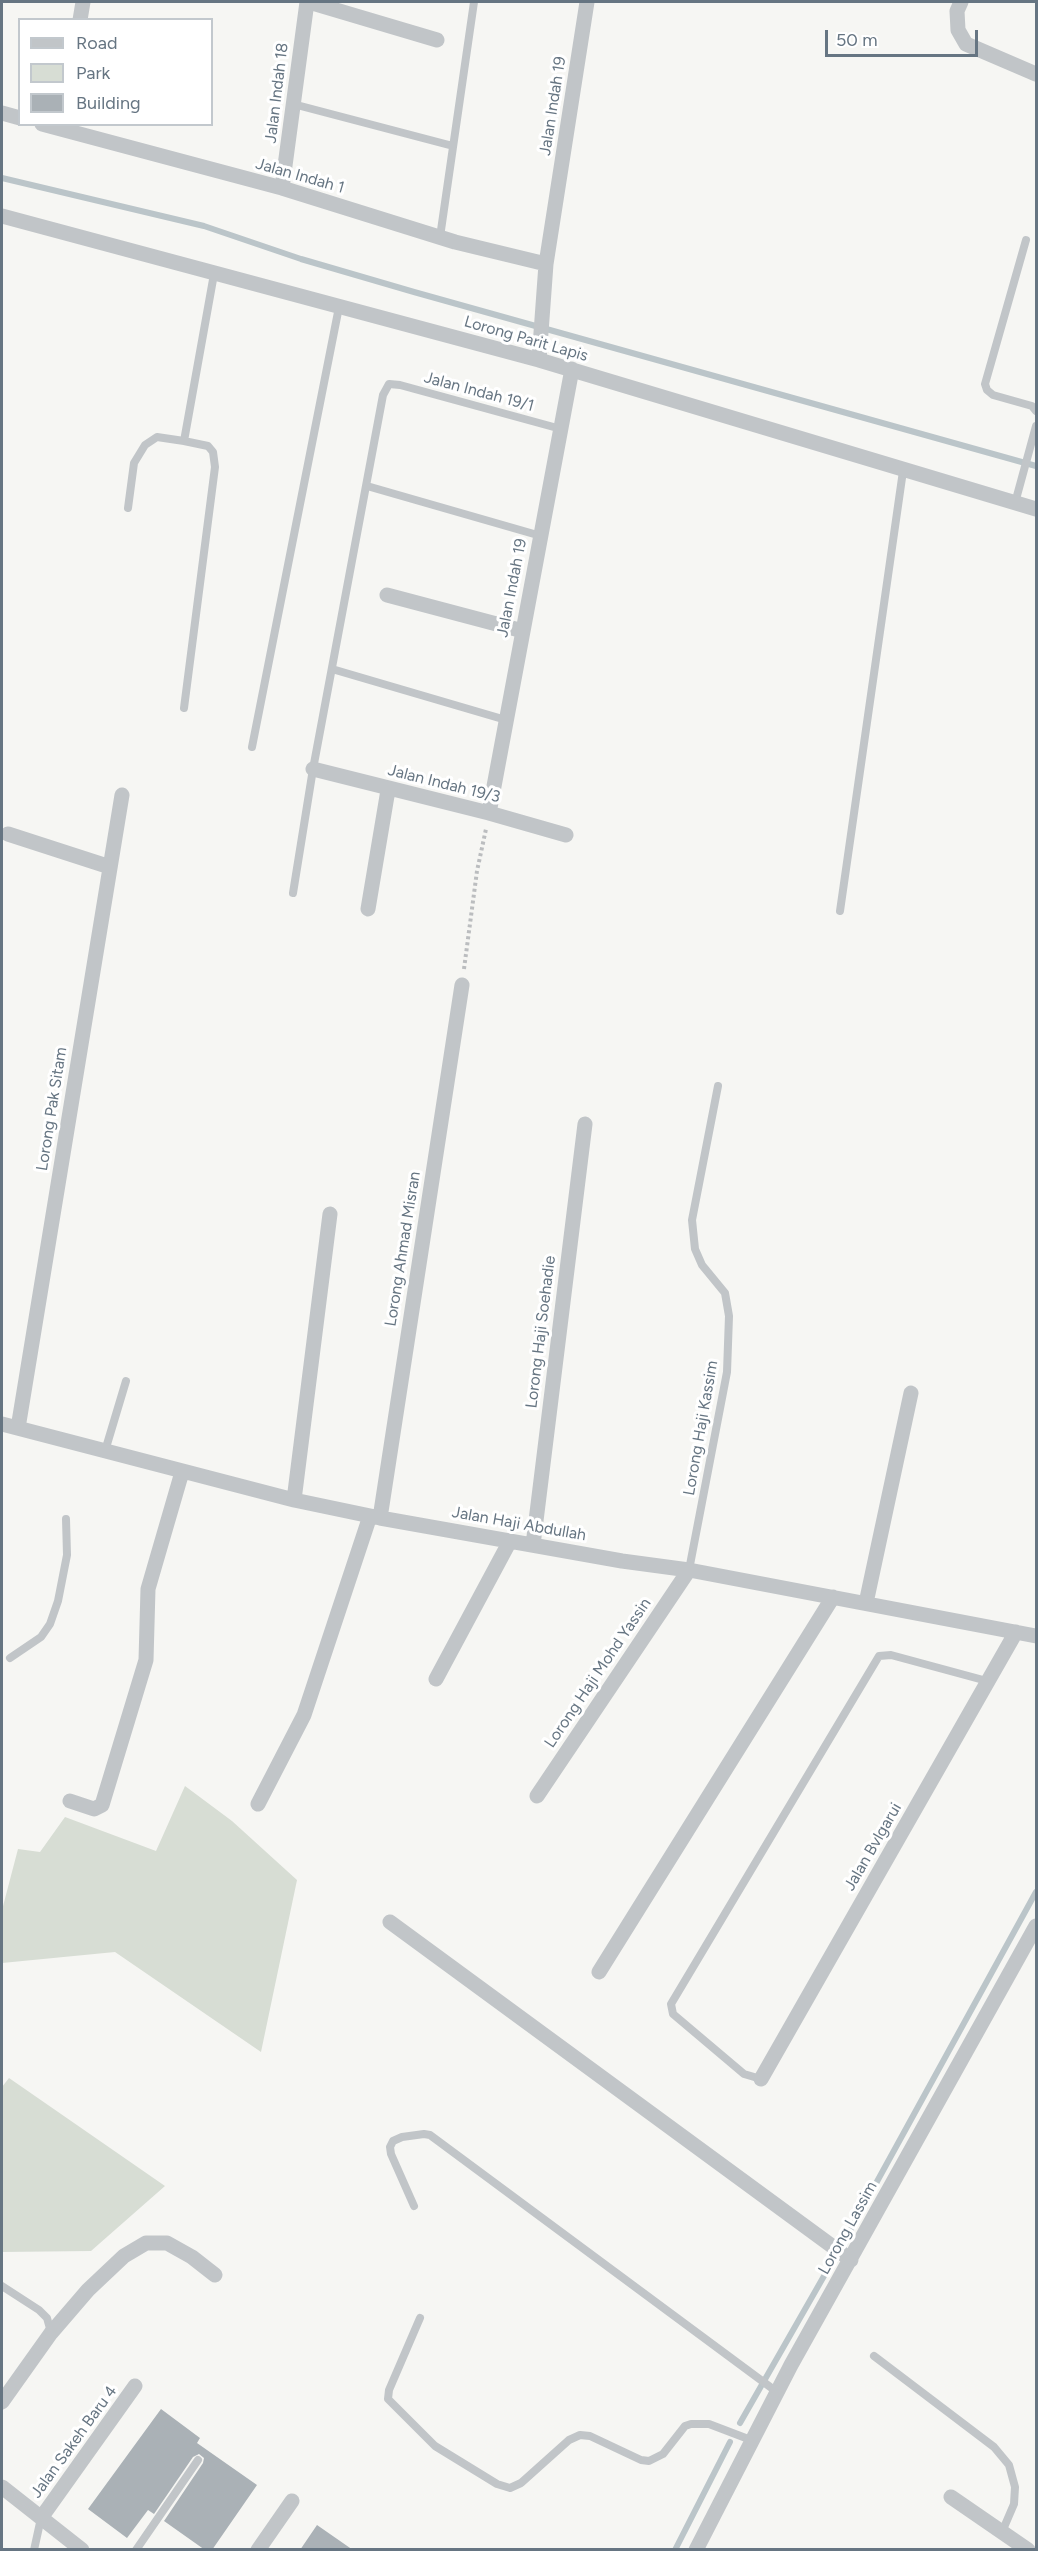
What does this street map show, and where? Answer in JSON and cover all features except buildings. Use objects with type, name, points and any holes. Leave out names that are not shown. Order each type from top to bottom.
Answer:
[{"type":"street","points":[[80,18],[83,2]]},
{"type":"street","points":[[308,2],[437,40]]},
{"type":"street","name":"Jalan Indah 18","points":[[282,188],[308,2]]},
{"type":"street","name":"Jalan Indah 19","points":[[538,360],[546,295],[546,264],[587,2]]},
{"type":"street","points":[[961,2],[957,11],[958,30],[966,44],[1036,74]]},
{"type":"street","points":[[2,113],[18,117]]},
{"type":"street","name":"Jalan Indah 1","points":[[64,127],[282,188],[440,237],[546,264]]},
{"type":"street","name":"Lorong Parit Lapis","points":[[2,216],[572,369],[903,471],[1036,509]]},
{"type":"street","name":"Jalan Indah 19","points":[[489,813],[572,369]]},
{"type":"street","points":[[387,595],[523,631]]},
{"type":"street","name":"Jalan Indah 19/3","points":[[313,769],[388,790],[489,813],[566,835]]},
{"type":"street","points":[[368,909],[388,790]]},
{"type":"street","name":"Lorong Pak Sitam","points":[[18,1428],[122,795]]},
{"type":"street","points":[[8,834],[110,867]]},
{"type":"street","name":"Lorong Ahmad Misran","points":[[258,1804],[304,1715],[375,1517],[462,985]]},
{"type":"street","name":"Lorong Haji Soehadie","points":[[533,1545],[585,1124]]},
{"type":"street","points":[[294,1500],[330,1214]]},
{"type":"street","points":[[866,1603],[911,1393]]},
{"type":"street","name":"Jalan Haji Abdullah","points":[[2,1424],[294,1500],[375,1517],[622,1561],[689,1570],[1036,1636]]},
{"type":"street","points":[[70,1801],[94,1809],[102,1805],[146,1660],[149,1581],[182,1472]]},
{"type":"street","points":[[436,1679],[510,1541]]},
{"type":"street","name":"Lorong Haji Mohd Yassin","points":[[537,1796],[689,1570]]},
{"type":"street","points":[[599,1972],[833,1597]]},
{"type":"street","name":"Jalan Bvlgarui","points":[[761,2079],[1016,1632]]},
{"type":"street","points":[[390,1922],[851,2260]]},
{"type":"street","name":"Lorong Lassim","points":[[696,2550],[777,2392],[1036,1926]]},
{"type":"street","points":[[2,2402],[51,2333],[88,2290],[124,2256],[146,2243],[167,2243],[192,2257],[215,2275]]},
{"type":"street","name":"Jalan Sakeh Baru 4","points":[[41,2518],[135,2386]]},
{"type":"street","points":[[2,2487],[82,2550]]},
{"type":"street","points":[[951,2497],[1028,2550]]},
{"type":"street","points":[[258,2550],[292,2501]]},
{"type":"lane","points":[[440,237],[474,2]]},
{"type":"lane","points":[[293,104],[453,146]]},
{"type":"lane","points":[[1026,240],[985,384],[987,390],[993,395],[1032,406],[1036,411]]},
{"type":"lane","points":[[184,441],[214,274]]},
{"type":"lane","points":[[252,747],[339,307]]},
{"type":"lane","name":"Jalan Indah 19/1","points":[[367,486],[383,395],[389,384],[400,385],[561,429]]},
{"type":"lane","points":[[1015,503],[1036,426]]},
{"type":"lane","points":[[128,508],[134,464],[145,445],[157,437],[208,446],[213,452],[215,467],[184,708]]},
{"type":"lane","points":[[840,911],[903,471]]},
{"type":"lane","points":[[292,893],[313,769],[367,486],[541,536]]},
{"type":"lane","points":[[332,669],[506,720]]},
{"type":"lane","name":"Lorong Haji Kassim","points":[[689,1570],[727,1372],[729,1316],[725,1293],[702,1265],[695,1249],[692,1220],[718,1086]]},
{"type":"lane","points":[[105,1451],[126,1382]]},
{"type":"lane","points":[[10,1658],[41,1637],[50,1624],[58,1601],[67,1555],[66,1519]]},
{"type":"lane","points":[[761,2079],[744,2074],[673,2014],[670,2009],[671,2004],[879,1656],[891,1655],[987,1681]]},
{"type":"lane","points":[[414,2206],[390,2147],[393,2141],[402,2137],[430,2135],[777,2392]]},
{"type":"lane","points":[[2,2286],[39,2310],[47,2318],[51,2333]]},
{"type":"lane","points":[[420,2318],[389,2390],[388,2399],[435,2446],[497,2484],[510,2488],[521,2483],[569,2440],[580,2435],[590,2436],[641,2460],[650,2461],[663,2454],[686,2426],[691,2424],[709,2424],[751,2440]]},
{"type":"lane","points":[[874,2356],[993,2447],[1009,2465],[1015,2487],[1014,2504],[1002,2532]]},
{"type":"lane","points":[[136,2550],[198,2460]]},
{"type":"lane","points":[[34,2550],[41,2518]]},
{"type":"path","points":[[462,985],[477,871],[489,813]]},
{"type":"green space","points":[[185,1786],[232,1821],[297,1880],[261,2052],[115,1952],[2,1963],[2,1910],[18,1849],[40,1852],[65,1817],[156,1851]]},
{"type":"green space","points":[[9,2078],[165,2186],[91,2251],[2,2252],[2,2087]]},
{"type":"waterway","points":[[2,178],[204,226],[301,259],[414,292],[1036,466]]},
{"type":"waterway","points":[[846,2238],[1036,1892]]},
{"type":"waterway","points":[[740,2423],[832,2262]]},
{"type":"waterway","points":[[675,2550],[730,2442]]}]
